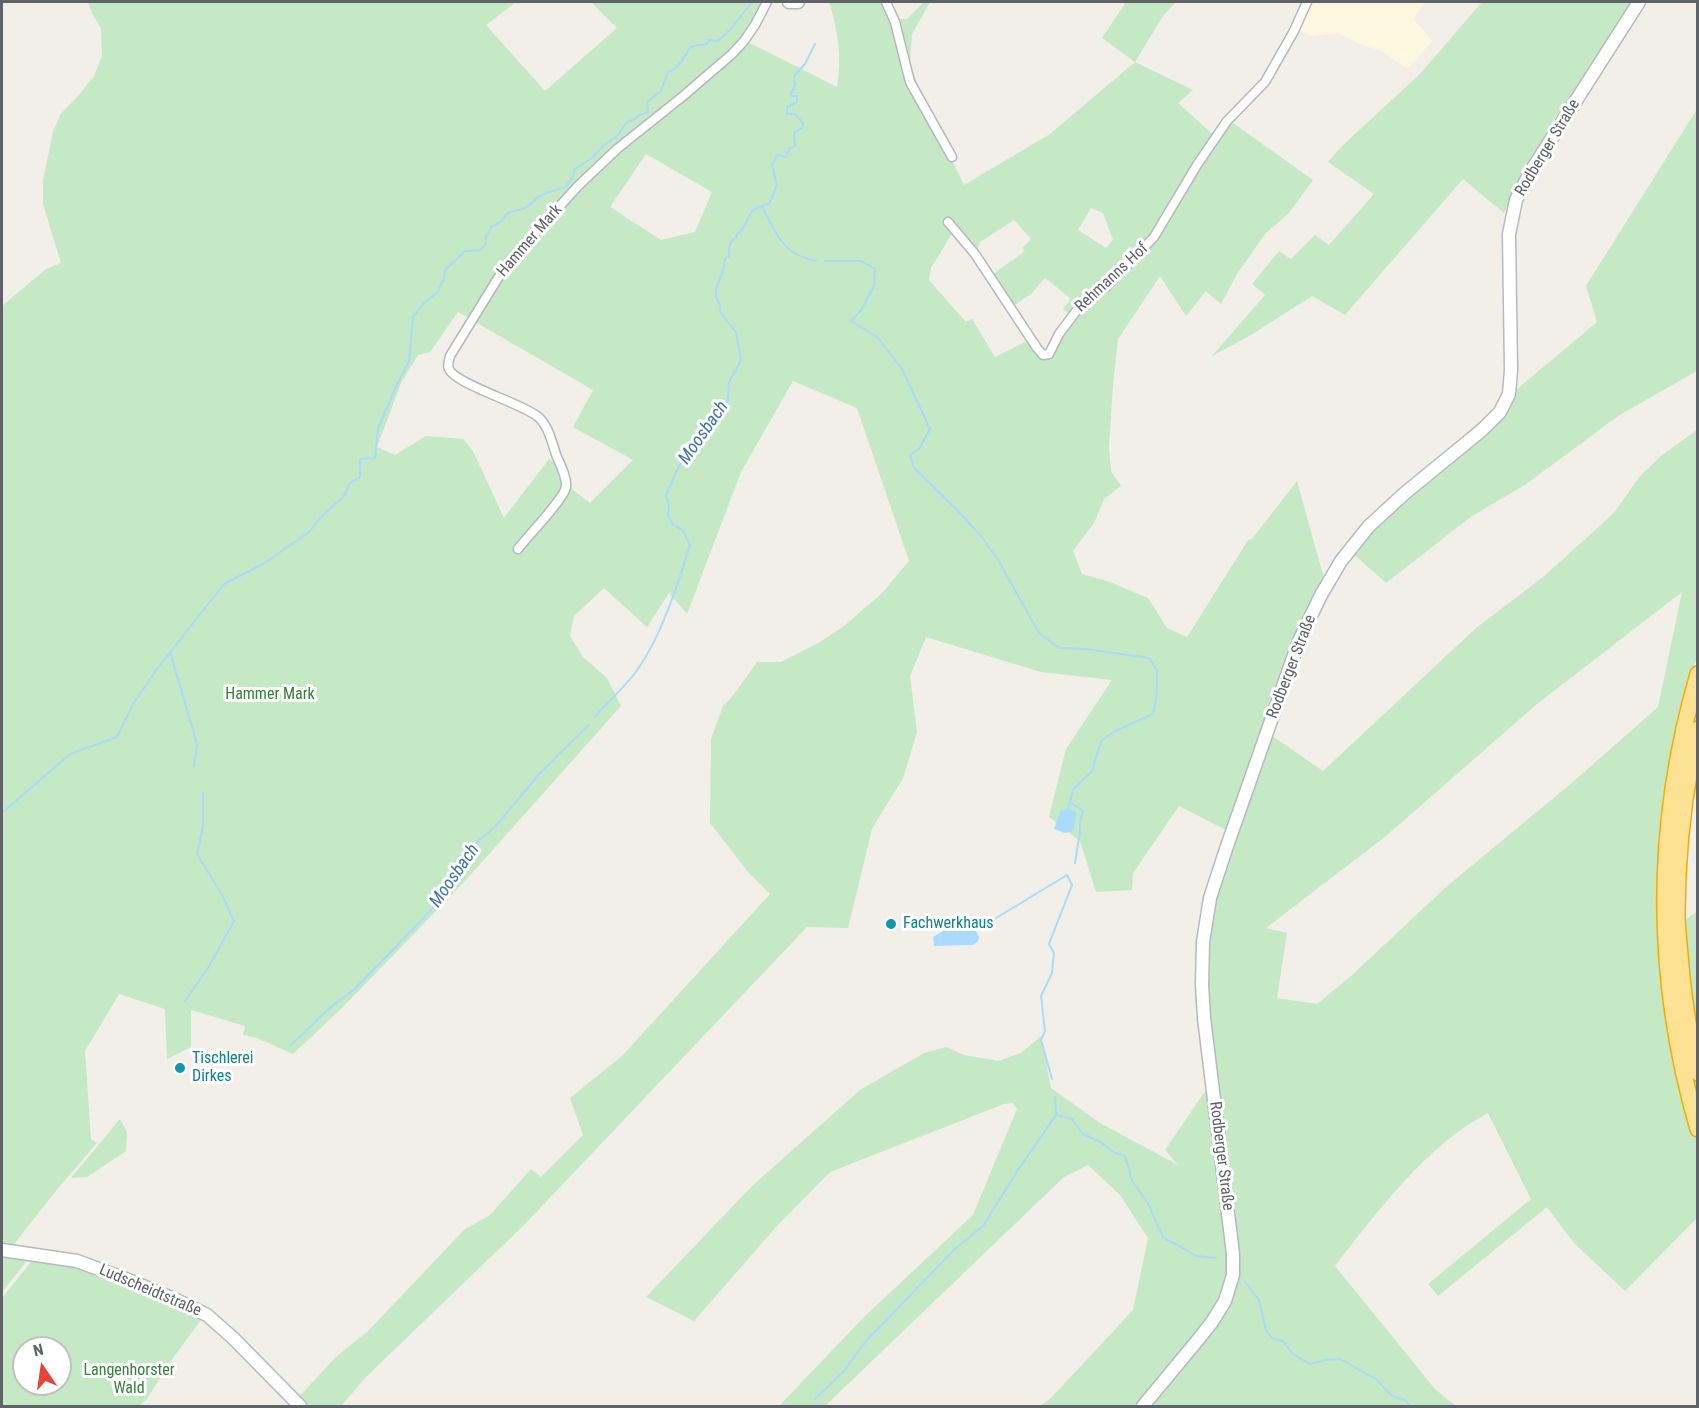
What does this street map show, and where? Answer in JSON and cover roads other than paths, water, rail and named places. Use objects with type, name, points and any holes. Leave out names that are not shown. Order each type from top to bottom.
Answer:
[{"type":"highway","points":[[1698,674],[1681,738],[1670,803],[1665,857],[1664,915],[1669,988],[1676,1038],[1698,1129]]},
{"type":"highway","points":[[1698,729],[1684,803],[1677,917],[1689,1036],[1698,1073]]},
{"type":"street","name":"Hammer Mark","points":[[518,549],[561,498],[566,487],[563,471],[541,420],[535,414],[510,401],[452,374],[448,369],[450,356],[506,265],[578,186],[617,149],[732,54],[755,25],[767,2]]},
{"type":"street","points":[[789,2],[798,2]]},
{"type":"street","points":[[886,2],[895,22],[910,82],[952,157]]},
{"type":"street","name":"Rehmanns Hof","points":[[948,222],[975,255],[1037,348],[1043,355],[1049,354],[1059,334],[1083,302],[1106,287],[1154,237],[1197,165],[1227,121],[1266,82],[1307,2]]},
{"type":"street","name":"Rodberger Straße","points":[[1143,1407],[1212,1322],[1225,1302],[1231,1285],[1233,1254],[1204,1018],[1203,942],[1210,898],[1299,641],[1321,595],[1341,561],[1369,526],[1500,412],[1509,394],[1511,370],[1509,234],[1516,200],[1531,171],[1640,2]]},
{"type":"street","name":"Ludscheidtstraße","points":[[2,1250],[77,1262],[131,1281],[207,1315],[233,1338],[300,1407]]},
{"type":"water","points":[[1068,809],[1077,813],[1073,831],[1065,833],[1054,829],[1060,811]]},
{"type":"water","points":[[970,919],[979,937],[973,945],[934,946],[933,937],[960,921]]},
{"type":"waterway","points":[[2,813],[70,754],[117,737],[133,704],[157,669],[224,584],[263,564],[309,532],[320,518],[344,496],[350,483],[360,477],[360,459],[375,458],[378,429],[409,362],[413,317],[425,302],[437,293],[444,279],[445,270],[465,251],[480,250],[484,247],[491,227],[502,221],[506,214],[525,208],[540,196],[566,186],[575,169],[592,158],[617,136],[627,122],[648,112],[647,102],[661,91],[668,72],[678,65],[690,47],[706,44],[710,40],[718,41],[731,29],[752,2]]},
{"type":"waterway","name":"Moosbach","points":[[595,717],[644,660],[660,628],[680,577],[690,545],[683,530],[673,525],[668,516],[669,505],[666,496],[700,431],[728,401],[729,382],[741,360],[736,332],[720,312],[716,289],[725,259],[729,256],[730,243],[742,230],[751,213],[769,204],[777,185],[772,165],[777,155],[786,157],[789,149],[795,146],[794,133],[803,127],[803,123],[795,114],[787,114],[787,107],[797,102],[797,96],[792,96],[791,93],[795,86],[794,76],[805,64],[815,44]]},
{"type":"waterway","points":[[762,206],[776,234],[786,246],[800,256],[816,261]]},
{"type":"waterway","points":[[825,261],[861,261],[875,269],[874,286],[861,310],[851,321],[877,337],[902,369],[930,429],[919,449],[910,455],[914,468],[981,536],[998,560],[1039,633],[1059,648],[1086,649],[1149,658],[1157,670],[1157,694],[1153,714],[1115,731],[1101,741],[1092,771],[1073,790],[1068,809]]},
{"type":"waterway","points":[[170,652],[197,744],[194,766]]},
{"type":"waterway","name":"Moosbach","points":[[290,1046],[332,1006],[354,990],[438,903],[477,842],[494,828],[542,771],[589,725]]},
{"type":"waterway","points":[[185,1001],[208,968],[234,921],[221,893],[197,854],[203,827],[203,793]]},
{"type":"waterway","points":[[1070,802],[1083,811],[1075,863]]},
{"type":"waterway","points":[[983,926],[1067,875],[1072,885],[1049,944],[1054,953],[1052,973],[1041,996],[1045,1031],[1041,1040],[1052,1079]]},
{"type":"waterway","points":[[815,1399],[843,1372],[867,1340],[955,1249],[983,1226],[1056,1115],[1055,1097]]},
{"type":"waterway","points":[[1057,1115],[1072,1119],[1083,1134],[1099,1141],[1115,1153],[1125,1156],[1132,1181],[1148,1203],[1163,1238],[1196,1256],[1216,1258]]},
{"type":"waterway","points":[[1245,1282],[1259,1300],[1266,1330],[1272,1338],[1283,1341],[1293,1354],[1310,1364],[1340,1359],[1376,1379],[1392,1396],[1405,1400],[1410,1406]]},
{"type":"place","name":"Fachwerkhaus","points":[[891,924]]},
{"type":"place","name":"Tischlerei Dirkes","points":[[180,1068]]},
{"type":"park label","name":"Langenhorster Wald","points":[[129,1380]]}]
